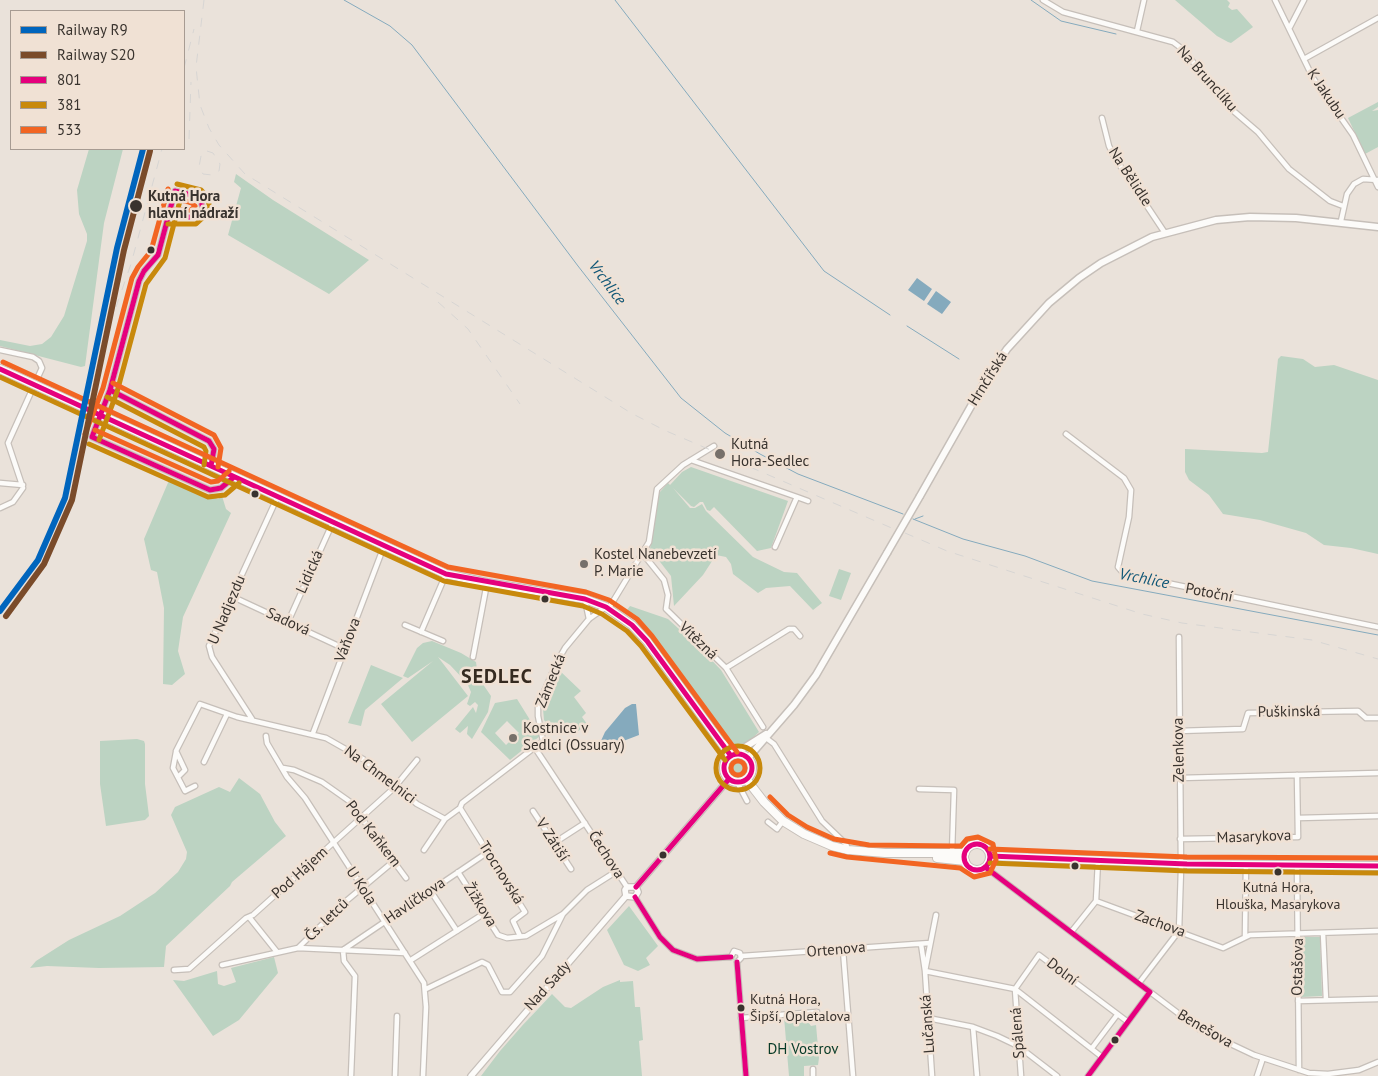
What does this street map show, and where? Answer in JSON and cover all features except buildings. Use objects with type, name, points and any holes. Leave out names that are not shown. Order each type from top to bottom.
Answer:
[{"type":"main road","name":"Hrnčířská","points":[[748,758],[772,732],[816,675],[989,374],[1007,349],[1034,318],[1072,283],[1094,268],[1152,236],[1216,220],[1279,217],[1341,221],[1378,227]]},
{"type":"main road","points":[[0,369],[446,574],[487,583],[585,599],[608,607],[632,625],[647,641],[731,756]]},
{"type":"main road","points":[[719,740],[731,748],[742,749],[772,732]]},
{"type":"main road","points":[[738,754],[748,758],[752,768],[747,780],[733,781],[724,766],[731,756],[738,754]]},
{"type":"main road","points":[[747,780],[764,802],[783,820],[818,841],[848,850],[965,857]]},
{"type":"main road","points":[[885,853],[952,854],[965,857],[974,870],[985,867],[990,856],[987,849],[977,844],[970,846],[965,857]]},
{"type":"main road","name":"Masarykova","points":[[990,856],[1180,864],[1378,866]]},
{"type":"street","name":"Na Brunclíku","points":[[1043,0],[1063,12],[1173,42],[1185,51],[1212,88],[1230,108],[1258,132],[1289,169],[1330,201],[1343,206]]},
{"type":"street","points":[[1137,31],[1144,0]]},
{"type":"street","name":"K Jakubu","points":[[1275,0],[1290,27],[1313,78],[1353,135],[1372,179],[1378,187]]},
{"type":"street","points":[[1290,27],[1304,0]]},
{"type":"street","points":[[1304,59],[1378,18]]},
{"type":"street","name":"Na Bělidle","points":[[1102,118],[1109,146],[1115,158],[1165,233]]},
{"type":"street","points":[[1341,221],[1347,194],[1354,184],[1363,179],[1378,180]]},
{"type":"street","points":[[168,218],[194,217],[203,209],[201,200],[196,196],[175,191],[158,255],[144,271],[139,281],[110,390],[92,437],[210,490],[220,488],[234,477]]},
{"type":"street","points":[[0,350],[33,357],[39,361],[42,368],[8,442],[23,486],[14,502],[0,508]]},
{"type":"street","points":[[110,390],[209,441],[214,449],[211,466]]},
{"type":"street","name":"Potoční","points":[[1066,434],[1124,478],[1131,490],[1129,517],[1118,568],[1124,574],[1378,627]]},
{"type":"street","points":[[608,607],[630,569],[643,554],[649,542],[658,489],[683,465],[714,446]]},
{"type":"street","points":[[691,460],[808,501]]},
{"type":"street","points":[[0,483],[23,486]]},
{"type":"street","name":"U Nadjezdu","points":[[252,719],[210,654],[210,642],[278,496]]},
{"type":"street","points":[[775,547],[796,497]]},
{"type":"street","name":"Lidická","points":[[288,622],[333,522]]},
{"type":"street","name":"Váňova","points":[[313,733],[384,546]]},
{"type":"street","name":"Vítězná","points":[[643,554],[664,580],[668,595],[666,609],[726,668],[763,727]]},
{"type":"street","points":[[421,632],[446,574]]},
{"type":"street","points":[[473,657],[487,583]]},
{"type":"street","name":"Sadová","points":[[232,596],[345,649]]},
{"type":"street","points":[[585,599],[589,619]]},
{"type":"street","name":"Zámecká","points":[[534,748],[543,741],[538,711],[544,691],[565,648],[589,619],[608,607]]},
{"type":"street","points":[[405,625],[443,641]]},
{"type":"street","points":[[726,668],[789,630],[794,629],[800,636]]},
{"type":"street","name":"Zelenkova","points":[[1178,931],[1180,864],[1179,637]]},
{"type":"street","name":"Na Chmelnici","points":[[178,777],[173,768],[176,751],[200,704],[227,714],[313,733],[350,750],[396,785],[417,804],[445,819]]},
{"type":"street","name":"Puškinská","points":[[1178,731],[1242,729],[1248,713],[1358,710],[1366,718],[1378,718]]},
{"type":"street","points":[[204,762],[227,714]]},
{"type":"street","points":[[266,736],[267,743],[333,844]]},
{"type":"street","points":[[766,738],[774,744],[829,830],[846,844],[848,850]]},
{"type":"street","points":[[424,850],[445,819],[534,748]]},
{"type":"street","name":"Čechova","points":[[534,748],[627,887]]},
{"type":"street","points":[[176,751],[186,770],[178,777],[185,791],[195,786]]},
{"type":"street","name":"Pod Hájem","points":[[174,970],[189,969],[333,844],[396,785],[417,760]]},
{"type":"street","name":"Pod Kaňkem","points":[[283,768],[294,770],[325,784],[349,800],[406,878]]},
{"type":"street","points":[[1179,778],[1378,773]]},
{"type":"street","name":"Masarykova","points":[[1180,839],[1298,837],[1296,775]]},
{"type":"street","points":[[635,897],[626,896],[625,890],[627,887],[636,887],[733,781],[747,801]]},
{"type":"street","points":[[919,789],[954,790],[952,854]]},
{"type":"street","name":"Trocnovská","points":[[460,808],[525,912],[513,921],[520,936]]},
{"type":"street","name":"V Zátiší","points":[[533,811],[571,869]]},
{"type":"street","points":[[1298,818],[1378,816]]},
{"type":"street","points":[[768,822],[777,829],[783,820]]},
{"type":"street","name":"Čechova","points":[[554,843],[585,823]]},
{"type":"street","name":"U Kola","points":[[333,844],[410,960],[426,989]]},
{"type":"street","name":"Havlíčkova","points":[[343,950],[488,852]]},
{"type":"street","points":[[1072,932],[1096,901],[1098,861]]},
{"type":"street","name":"Čs. letců","points":[[222,965],[298,948],[362,887],[394,862]]},
{"type":"street","points":[[1246,864],[1245,937],[1250,935],[1378,931]]},
{"type":"street","name":"Ostašova","points":[[1297,865],[1299,1070]]},
{"type":"street","name":"Benešova","points":[[985,867],[1196,1027],[1263,1058],[1314,1074],[1359,1070],[1378,1062]]},
{"type":"street","points":[[520,936],[532,932],[563,914],[587,890],[617,871]]},
{"type":"street","name":"Žižkova","points":[[458,872],[502,938],[520,936]]},
{"type":"street","points":[[635,897],[638,892],[636,887]]},
{"type":"street","points":[[430,890],[457,931]]},
{"type":"street","name":"Nad Sady","points":[[471,1076],[626,896]]},
{"type":"street","points":[[635,897],[660,937],[673,950],[697,959],[730,957],[733,961],[737,962]]},
{"type":"street","name":"Zachova","points":[[1096,901],[1223,948],[1245,937]]},
{"type":"street","points":[[410,960],[485,913]]},
{"type":"street","points":[[423,1076],[426,989],[482,962],[488,965],[502,992],[510,992],[542,956],[563,914]]},
{"type":"street","name":"Lučanská","points":[[925,972],[936,915]]},
{"type":"street","points":[[249,917],[277,952]]},
{"type":"street","points":[[1139,983],[1178,931]]},
{"type":"street","points":[[1323,933],[1326,1000]]},
{"type":"street","name":"Lučanská","points":[[921,944],[925,972],[932,1076]]},
{"type":"street","name":"Ortenova","points":[[730,957],[735,951],[742,956],[930,944]]},
{"type":"street","points":[[298,948],[405,953]]},
{"type":"street","points":[[343,950],[344,961],[355,976],[351,1076]]},
{"type":"street","points":[[843,950],[853,1076]]},
{"type":"street","name":"Dolní","points":[[1015,989],[1039,955],[1128,1022]]},
{"type":"street","points":[[742,956],[737,962],[746,1076]]},
{"type":"street","points":[[925,972],[1015,989],[1102,1056]]},
{"type":"street","name":"Spálená","points":[[1015,989],[1021,1076]]},
{"type":"street","points":[[1088,1076],[1150,992]]},
{"type":"street","points":[[1298,1000],[1378,999]]},
{"type":"street","points":[[741,1018],[817,1012]]},
{"type":"street","points":[[1092,1048],[1117,1015]]},
{"type":"street","points":[[394,1076],[397,1016]]},
{"type":"street","points":[[928,1018],[973,1027],[1018,1046],[1057,1076]]},
{"type":"street","points":[[973,1027],[977,1076]]},
{"type":"street","points":[[1257,1076],[1263,1058]]},
{"type":"street","points":[[813,1069],[813,1076]]},
{"type":"street","points":[[1359,1070],[1359,1076]]},
{"type":"green space","points":[[1175,0],[1227,0],[1230,3],[1228,7],[1232,10],[1237,9],[1253,27],[1231,43],[1228,42],[1217,36]]},
{"type":"green space","points":[[1378,102],[1378,107],[1372,111],[1378,110],[1378,147],[1365,154],[1348,118]]},
{"type":"green space","points":[[89,150],[123,150],[104,223],[85,366],[81,367],[0,346],[0,340],[30,346],[42,344],[51,337],[64,316],[87,241],[87,234],[79,214],[77,190]]},
{"type":"green space","points":[[236,174],[273,200],[369,260],[329,294],[228,235],[241,188],[234,182]]},
{"type":"green space","points":[[1281,356],[1303,359],[1315,367],[1334,365],[1378,380],[1378,554],[1324,545],[1306,533],[1260,520],[1223,514],[1209,495],[1189,480],[1185,472],[1185,449],[1268,452],[1278,359]]},
{"type":"green space","points":[[691,467],[788,501],[771,548],[757,551],[714,507],[710,511],[707,510],[703,502],[694,507],[691,506],[673,488],[690,508],[695,508],[702,504],[706,511],[753,557],[784,572],[797,573],[822,603],[813,610],[790,586],[766,588],[758,593],[733,574],[731,564],[726,557],[716,555],[703,575],[674,606],[671,576],[650,549],[659,493],[668,483],[670,485],[682,472]]},
{"type":"green space","points":[[170,478],[218,499],[222,496],[226,509],[231,513],[183,617],[178,651],[185,674],[172,685],[163,684],[164,608],[157,572],[151,570],[144,539]]},
{"type":"green space","points":[[839,569],[851,573],[841,600],[829,596]]},
{"type":"green space","points":[[630,606],[668,619],[700,648],[721,670],[759,732],[746,744],[734,745],[728,741],[627,610]]},
{"type":"green space","points":[[432,641],[461,653],[476,662],[478,677],[491,696],[488,712],[472,739],[467,734],[468,726],[460,733],[455,729],[473,707],[476,713],[478,705],[475,702],[470,706],[467,704],[471,692],[467,683],[450,665],[438,657],[468,696],[412,742],[381,704],[433,661],[408,678],[403,676],[417,648],[423,643]]},
{"type":"green space","points":[[371,665],[403,678],[365,710],[361,726],[348,723]]},
{"type":"green space","points":[[560,671],[581,691],[574,697],[586,713],[582,717],[587,724],[576,733],[553,731],[544,720],[543,709]]},
{"type":"green space","points":[[517,699],[540,736],[510,760],[481,732],[495,703]],"holes":[[[507,721],[519,733],[514,737],[518,741],[515,744],[511,740],[506,745],[495,733]]]},
{"type":"green space","points":[[137,739],[144,741],[145,744],[145,784],[149,816],[145,820],[106,826],[100,784],[100,741]]},
{"type":"green space","points":[[739,759],[746,762],[749,769],[746,776],[739,779],[732,776],[729,769],[732,762]]},
{"type":"green space","points":[[239,778],[260,794],[275,822],[286,836],[232,882],[166,946],[164,967],[99,968],[47,966],[30,968],[36,961],[69,940],[120,916],[155,893],[178,872],[186,859],[187,852],[171,815],[175,807],[219,787],[230,792]]},
{"type":"green space","points":[[629,906],[658,946],[646,958],[650,965],[638,971],[624,965],[607,930]]},
{"type":"green space","points":[[1302,937],[1320,937],[1322,996],[1302,997],[1300,993]]},
{"type":"green space","points":[[274,957],[278,973],[239,1020],[213,1036],[173,980],[184,981],[217,971],[218,984],[224,986],[236,982],[231,968]]},
{"type":"green space","points":[[620,980],[620,982],[633,981],[635,1007],[640,1007],[643,1040],[639,1041],[642,1076],[481,1076],[500,1051],[550,994],[523,1025],[552,994],[565,1007],[571,1008],[603,987]]},
{"type":"green space","name":"DH Vostrov","points":[[804,1016],[811,1026],[816,1025],[818,1065],[804,1066],[804,1076],[789,1076],[784,1017]]},
{"type":"water","points":[[917,278],[932,289],[924,301],[908,290]]},
{"type":"water","points":[[936,291],[951,302],[942,314],[927,304]]},
{"type":"water","points":[[636,704],[639,735],[605,748],[600,743],[605,732],[625,708]]},
{"type":"waterway","name":"Vrchlice","points":[[344,0],[390,26],[412,45],[578,266],[681,398],[725,433],[798,474],[903,514]]},
{"type":"waterway","points":[[615,0],[824,271],[890,315]]},
{"type":"waterway","points":[[1031,0],[1061,21],[1116,34]]},
{"type":"waterway","points":[[907,326],[959,359]]},
{"type":"waterway","name":"Vrchlice","points":[[915,519],[923,516]]},
{"type":"waterway","name":"Vrchlice","points":[[913,519],[963,539],[1025,556],[1092,581],[1378,635]]},
{"type":"railway","points":[[204,0],[196,67],[200,105],[209,128],[219,145],[245,174],[631,413],[664,430],[894,529]]},
{"type":"railway","points":[[185,64],[194,29]]},
{"type":"railway","points":[[189,139],[191,82]]},
{"type":"railway","points":[[116,307],[131,264],[162,150]]},
{"type":"railway","points":[[207,151],[213,153],[220,164],[219,171],[212,175],[203,174],[199,167],[201,156],[207,151]]},
{"type":"railway","points":[[438,302],[468,329],[520,404]]},
{"type":"railway","points":[[905,533],[947,551],[1142,614],[1182,623],[1312,640],[1378,659]]},
{"type":"rail line","name":"R9","points":[[0,611],[38,560],[65,498],[117,248],[143,150]]},
{"type":"rail line","name":"S20","points":[[6,616],[44,564],[72,500],[124,250],[150,151]]},
{"type":"transit line","name":"381","points":[[168,224],[196,224],[210,211],[208,198],[201,190],[177,184]]},
{"type":"transit line","name":"533","points":[[85,434],[103,388],[132,278],[151,251],[168,189]]},
{"type":"transit line","name":"801","points":[[168,217],[194,217],[203,209],[201,201],[196,196],[175,191]]},
{"type":"transit line","name":"801","points":[[92,437],[110,390],[139,281],[144,271],[158,255],[175,191]]},
{"type":"transit line","name":"381","points":[[99,440],[117,392],[146,284],[165,258],[182,193]]},
{"type":"transit line","name":"533","points":[[168,210],[191,210],[195,206],[192,203],[173,198]]},
{"type":"transit line","name":"533","points":[[3,362],[448,567],[586,592],[609,600],[637,619],[652,636],[737,752]]},
{"type":"transit line","name":"801","points":[[0,369],[446,574],[585,599],[606,607],[632,625],[647,641],[731,756]]},
{"type":"transit line","name":"381","points":[[0,377],[444,581],[583,606],[602,614],[627,631],[641,646],[725,760]]},
{"type":"transit line","name":"533","points":[[113,383],[214,435],[221,448],[218,467]]},
{"type":"transit line","name":"801","points":[[110,390],[209,441],[214,449],[211,466]]},
{"type":"transit line","name":"381","points":[[107,397],[204,447],[206,451],[204,465]]},
{"type":"transit line","name":"533","points":[[95,430],[211,482],[218,481],[229,471]]},
{"type":"transit line","name":"801","points":[[92,437],[210,490],[221,488],[234,477]]},
{"type":"transit line","name":"381","points":[[89,444],[208,497],[225,495],[239,483]]},
{"type":"transit line","name":"381","points":[[738,746],[750,750],[756,756],[760,768],[756,780],[750,786],[738,790],[726,786],[720,780],[716,768],[720,756],[726,750],[738,746]]},
{"type":"transit line","name":"801","points":[[738,754],[748,758],[752,768],[748,778],[738,782],[728,778],[724,768],[728,758],[738,754]]},
{"type":"transit line","name":"533","points":[[738,761],[743,763],[745,768],[743,773],[738,775],[733,773],[731,768],[733,763],[738,761]]},
{"type":"transit line","name":"801","points":[[636,887],[729,779]]},
{"type":"transit line","name":"533","points":[[770,797],[788,815],[807,827],[834,839],[869,845],[961,846],[967,839],[978,837],[993,844],[996,860],[990,873],[974,877],[960,868],[847,857],[830,853]]},
{"type":"transit line","name":"801","points":[[977,844],[986,848],[990,857],[986,866],[977,870],[968,866],[964,857],[968,848],[977,844]]},
{"type":"transit line","name":"533","points":[[990,849],[1187,857],[1378,858]]},
{"type":"transit line","name":"801","points":[[990,856],[1187,864],[1378,866]]},
{"type":"transit line","name":"381","points":[[990,863],[1187,871],[1378,873]]},
{"type":"transit line","name":"801","points":[[985,867],[1150,992]]},
{"type":"transit line","name":"801","points":[[635,897],[660,937],[673,950],[697,959],[731,957]]},
{"type":"transit line","name":"801","points":[[737,962],[746,1076]]},
{"type":"transit line","name":"801","points":[[1088,1076],[1150,992]]},
{"type":"place","name":"Kutná Hora hlavní nádraží","points":[[136,206]]},
{"type":"place","name":"Kutná Hora-Sedlec","points":[[720,454]]},
{"type":"place","name":"Kostel Nanebevzetí P. Marie","points":[[584,564]]},
{"type":"place","name":"Kostnice v Sedlci (Ossuary)","points":[[513,738]]},
{"type":"place","name":"Kutná Hora, Hlouška, Masarykova","points":[[1278,872]]},
{"type":"place","name":"Kutná Hora, Šipší, Opletalova","points":[[741,1008]]},
{"type":"district","name":"SEDLEC","points":[[497,677]]}]
